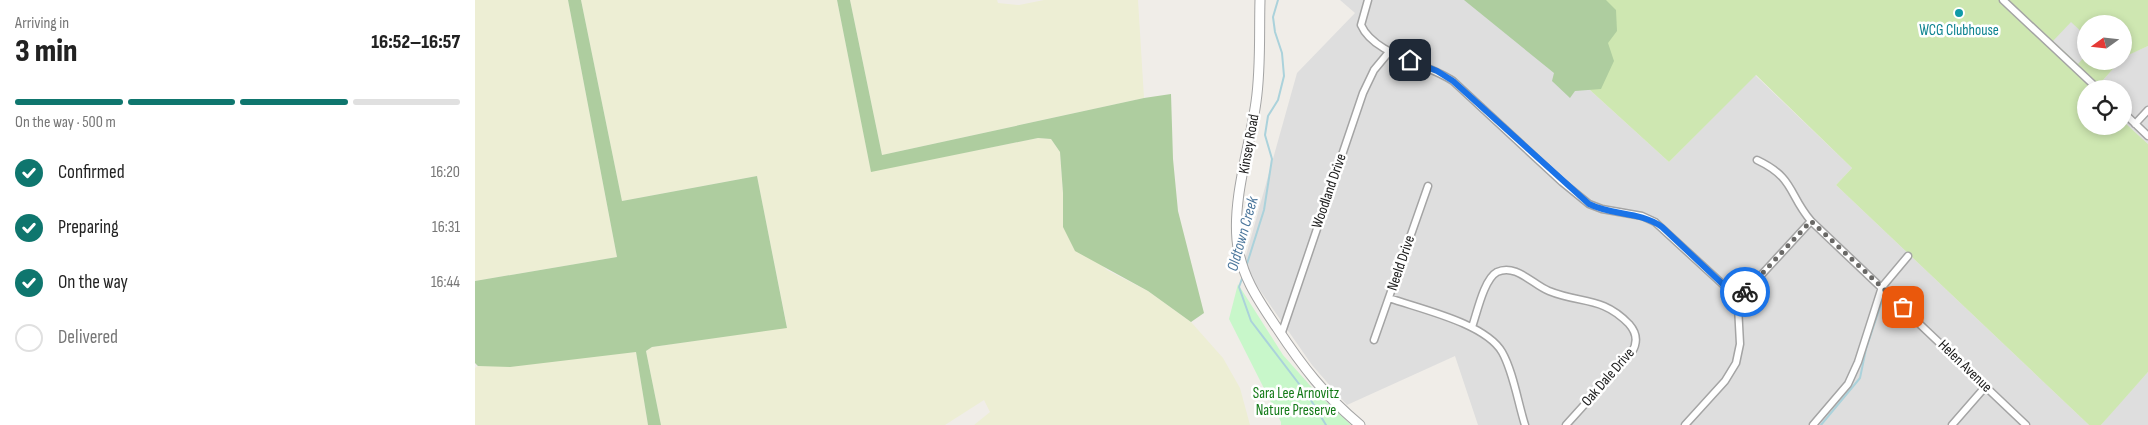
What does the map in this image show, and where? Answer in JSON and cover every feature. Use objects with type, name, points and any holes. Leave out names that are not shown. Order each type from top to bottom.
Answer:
[{"type":"street","name":"Kinsey Road","points":[[1260,0],[1258,90],[1237,217],[1237,241],[1241,265],[1248,281],[1281,335],[1312,379],[1326,396],[1360,425]]},
{"type":"street","points":[[1368,0],[1361,20],[1362,28],[1389,52],[1437,71],[1453,81],[1589,204],[1602,210],[1642,216],[1662,227],[1729,290],[1738,306]]},
{"type":"street","points":[[2003,0],[2088,80]]},
{"type":"street","name":"Woodland Drive","points":[[1281,335],[1363,93],[1374,70],[1389,52]]},
{"type":"street","points":[[2135,124],[2148,110]]},
{"type":"street","points":[[2132,121],[2148,136]]},
{"type":"street","name":"Helen Avenue","points":[[1757,160],[1783,176],[1811,221],[1882,286],[2026,425]]},
{"type":"street","name":"Neeld Drive","points":[[1374,340],[1427,186]]},
{"type":"street","points":[[1685,425],[1725,381],[1736,363],[1740,344],[1738,306],[1741,297],[1811,221]]},
{"type":"street","points":[[1813,425],[1843,392],[1853,374],[1882,286],[1908,256]]},
{"type":"street","name":"Oak Dale Drive","points":[[1472,327],[1489,280],[1497,272],[1509,270],[1517,272],[1549,291],[1607,306],[1631,326],[1636,336],[1635,347],[1632,352],[1566,425]]},
{"type":"street","points":[[1389,298],[1472,327],[1488,335],[1502,353],[1525,425]]},
{"type":"street","points":[[1951,425],[1985,386]]},
{"type":"shaded area","points":[[1340,0],[1491,0],[1669,162],[1755,75],[1852,168],[1836,185],[2089,425],[1478,425],[1455,356],[1347,405],[1312,365],[1243,266],[1297,73],[1355,13]]},
{"type":"shaded area","points":[[2071,22],[2077,28],[2077,63],[2053,41]]},
{"type":"shaded area","points":[[2148,46],[2148,144],[2132,129],[2132,80],[2103,80],[2112,70],[2133,70],[2133,53]]},
{"type":"shaded area","points":[[2148,372],[2148,425],[2101,425],[2118,405]]},
{"type":"green space","points":[[475,0],[568,0],[617,257],[475,281]]},
{"type":"green space","points":[[568,0],[581,0],[622,201],[757,176],[787,328],[652,347],[646,351],[661,425],[648,425],[636,352],[510,367],[478,366],[475,363],[475,281],[617,257]]},
{"type":"green space","points":[[581,0],[837,0],[871,171],[1038,138],[1051,139],[1060,152],[1063,227],[1107,270],[1148,291],[1191,322],[1223,358],[1240,388],[1250,425],[974,425],[990,412],[984,400],[945,425],[661,425],[646,351],[652,347],[787,327],[757,176],[622,201]]},
{"type":"green space","points":[[837,0],[850,0],[882,155],[1144,98],[1171,94],[1173,159],[1178,211],[1204,313],[1191,322],[1148,291],[1075,251],[1063,227],[1060,152],[1051,139],[1038,138],[871,172]]},
{"type":"green space","points":[[850,0],[997,0],[998,3],[1019,5],[1044,0],[1138,0],[1144,98],[882,155]]},
{"type":"green space","points":[[1464,0],[1606,0],[1616,10],[1617,31],[1608,43],[1614,61],[1601,89],[1575,91],[1570,98],[1552,81],[1554,73]]},
{"type":"green space","points":[[1567,0],[2148,0],[2148,46],[2133,53],[2133,15],[2077,15],[2077,70],[2112,70],[2103,80],[2077,80],[2077,135],[2132,135],[2132,129],[2148,144],[2148,372],[2101,425],[2089,425],[1836,185],[1852,168],[1756,75],[1669,162],[1568,70]]},
{"type":"green space","name":"Sara Lee Arnovitz Nature Preserve","points":[[1238,284],[1283,355],[1315,391],[1351,425],[1281,425],[1229,319]]},
{"type":"green space","points":[[636,352],[648,425],[475,425],[475,368],[478,366]]},
{"type":"waterway","name":"Oldtown Creek","points":[[1246,267],[1264,210],[1272,159],[1265,135],[1268,116],[1278,100],[1284,76],[1282,53],[1275,32],[1273,17],[1278,0]]},
{"type":"waterway","name":"Oldtown Creek","points":[[1243,276],[1239,287],[1251,321],[1309,397],[1326,425]]},
{"type":"waterway","points":[[1821,425],[1860,378],[1866,349],[1883,298]]},
{"type":"way so far","points":[[1745,292],[1811,221],[1903,307]]},
{"type":"place","name":"WCG Clubhouse","points":[[1959,13]]},
{"type":"route","points":[[1410,60],[1437,71],[1453,81],[1562,182],[1589,204],[1602,210],[1642,216],[1651,220],[1688,250],[1729,290],[1735,297],[1738,306],[1745,292]]}]
